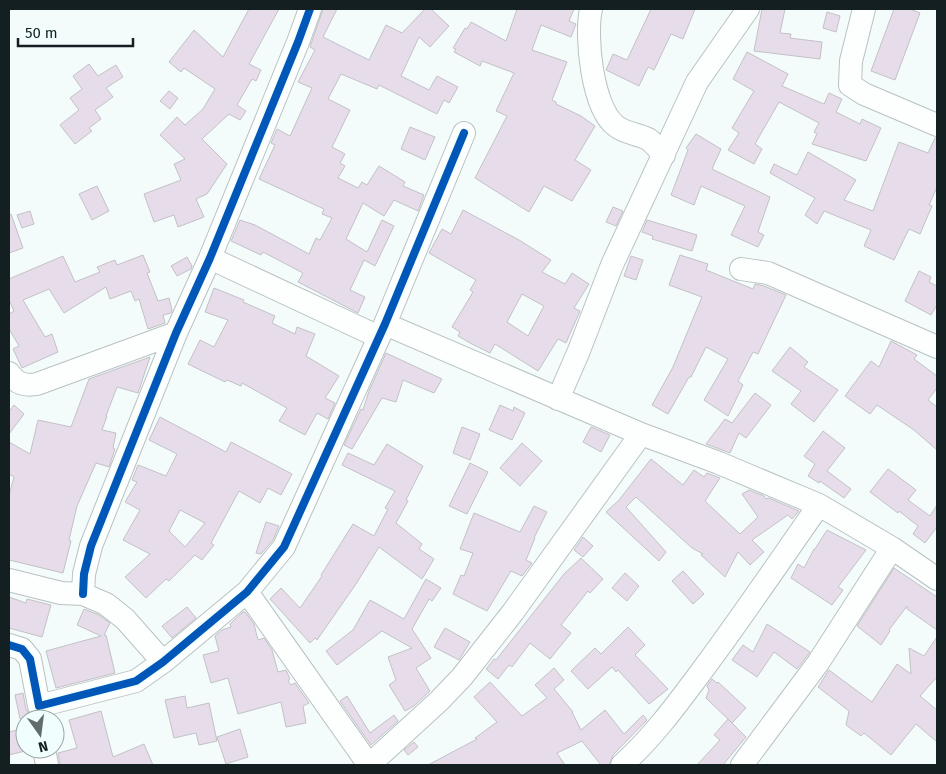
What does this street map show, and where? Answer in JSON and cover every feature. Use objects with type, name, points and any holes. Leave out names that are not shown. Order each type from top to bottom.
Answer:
[{"type":"street","points":[[83,594],[84,574],[91,546],[176,333],[210,258],[310,9]]},
{"type":"street","points":[[591,9],[592,67],[599,100],[616,126],[649,140],[664,155]]},
{"type":"street","points":[[558,399],[612,265],[697,82],[748,9]]},
{"type":"street","points":[[864,9],[851,61],[850,85],[864,94],[937,125]]},
{"type":"street","points":[[49,709],[136,681],[163,662],[247,592],[284,547],[382,331],[464,133]]},
{"type":"street","points":[[210,258],[382,331],[719,463],[819,505],[892,548],[937,579]]},
{"type":"street","points":[[742,269],[768,273],[937,347]]},
{"type":"street","points":[[9,373],[18,383],[27,385],[37,384],[176,333]]},
{"type":"street","points":[[247,592],[369,765],[462,678],[513,612],[641,434]]},
{"type":"street","points":[[622,765],[642,748],[676,706],[819,505]]},
{"type":"street","points":[[742,765],[818,663],[892,548]]},
{"type":"street","points":[[9,580],[61,592],[83,594],[106,604],[125,619],[163,662]]},
{"type":"street","points":[[9,645],[22,649],[30,659],[39,709]]},
{"type":"building","points":[[249,9],[279,9],[249,64],[261,70],[256,81],[252,79],[237,105],[246,111],[240,120],[229,114],[202,139],[227,164],[207,194],[196,199],[204,217],[178,227],[174,215],[154,222],[144,194],[181,180],[174,164],[185,159],[160,135],[177,117],[185,125],[203,109],[215,89],[184,68],[181,72],[169,62],[194,30],[223,57]]},
{"type":"building","points":[[323,9],[337,9],[323,37],[369,60],[386,25],[402,33],[425,9],[431,9],[449,26],[430,47],[419,37],[401,76],[429,90],[437,76],[458,87],[449,103],[444,100],[437,114],[379,85],[377,89],[341,74],[328,99],[350,110],[332,147],[345,154],[340,163],[345,166],[338,178],[358,188],[362,182],[367,185],[379,166],[405,182],[403,186],[424,195],[418,211],[394,200],[384,216],[363,203],[346,239],[367,252],[382,220],[394,226],[375,266],[364,260],[350,290],[365,297],[358,313],[298,282],[303,273],[263,252],[261,255],[231,241],[240,220],[255,225],[309,254],[316,238],[320,240],[332,218],[322,214],[324,209],[259,179],[275,145],[271,143],[277,129],[290,136],[312,88],[298,82],[315,50],[310,47]]},
{"type":"building","points":[[517,9],[574,9],[569,21],[576,24],[571,37],[541,25],[532,50],[567,62],[552,100],[595,126],[575,160],[591,170],[572,201],[544,186],[529,212],[475,178],[507,116],[496,111],[514,73],[482,61],[480,66],[454,52],[456,49],[453,48],[465,28],[467,29],[471,22],[506,41]]},
{"type":"building","points":[[651,9],[695,9],[683,39],[671,34],[654,70],[648,67],[639,86],[606,70],[613,54],[627,60]]},
{"type":"building","points":[[762,9],[785,9],[780,33],[791,34],[790,38],[822,42],[820,59],[754,51]]},
{"type":"building","points":[[894,9],[910,9],[920,13],[895,80],[871,71]]},
{"type":"building","points":[[827,12],[840,16],[836,32],[823,28]]},
{"type":"building","points":[[747,52],[788,74],[782,86],[824,104],[829,93],[842,99],[836,112],[860,124],[862,119],[881,128],[866,161],[812,144],[817,134],[814,132],[819,123],[779,102],[755,144],[762,149],[754,164],[728,150],[739,133],[732,128],[754,91],[733,79]]},
{"type":"building","points":[[89,64],[98,76],[116,65],[123,77],[106,88],[113,97],[95,110],[101,119],[89,128],[92,131],[75,144],[60,125],[79,110],[70,98],[82,89],[73,76]]},
{"type":"building","points":[[169,91],[178,98],[170,109],[160,101]]},
{"type":"building","points":[[410,127],[435,137],[425,160],[401,149]]},
{"type":"building","points":[[696,134],[721,149],[712,169],[770,197],[758,232],[764,235],[758,247],[731,235],[745,206],[701,186],[694,205],[671,195],[688,150],[686,148]]},
{"type":"building","points":[[935,138],[937,138],[937,187],[929,205],[932,206],[920,234],[909,229],[894,260],[864,246],[871,230],[824,211],[817,224],[805,215],[815,198],[770,173],[774,164],[797,175],[808,152],[856,180],[844,200],[873,211],[899,142],[928,153]]},
{"type":"building","points":[[97,186],[109,211],[92,220],[79,194]]},
{"type":"building","points":[[613,207],[623,211],[616,226],[606,222]]},
{"type":"building","points":[[463,210],[519,240],[551,260],[542,272],[565,284],[572,273],[589,284],[574,308],[580,311],[566,343],[558,339],[538,371],[495,344],[490,353],[470,343],[458,336],[460,332],[452,327],[473,292],[470,290],[476,280],[429,253],[442,229],[451,234]],"holes":[[[522,294],[544,306],[528,336],[507,322]]]},
{"type":"building","points":[[30,211],[34,224],[22,228],[17,215]]},
{"type":"building","points":[[11,214],[23,248],[9,253],[9,215]]},
{"type":"building","points":[[647,220],[697,235],[692,251],[652,239],[653,236],[642,232]]},
{"type":"building","points":[[143,255],[150,272],[147,273],[158,301],[169,298],[172,310],[171,313],[163,315],[165,323],[148,329],[139,299],[135,301],[131,291],[110,299],[106,287],[64,313],[49,289],[23,300],[45,337],[52,334],[58,352],[22,368],[13,349],[19,346],[9,329],[9,314],[14,311],[9,300],[9,279],[63,256],[75,282],[100,272],[97,267],[115,260],[117,265]]},
{"type":"building","points":[[680,255],[708,264],[706,270],[753,289],[755,284],[786,295],[758,354],[753,352],[738,381],[743,385],[728,416],[704,400],[728,359],[706,347],[691,377],[689,377],[668,414],[652,405],[673,367],[702,297],[669,285]]},
{"type":"building","points":[[631,256],[643,260],[636,280],[624,276]]},
{"type":"building","points":[[187,257],[192,266],[191,269],[177,276],[171,266]]},
{"type":"building","points":[[919,271],[931,277],[929,282],[937,286],[937,305],[931,315],[905,301]]},
{"type":"building","points":[[214,288],[244,300],[243,302],[275,316],[272,323],[295,334],[297,327],[315,334],[306,356],[339,376],[325,398],[335,403],[328,419],[317,413],[305,435],[279,421],[287,408],[242,383],[241,386],[227,380],[225,382],[188,364],[200,340],[214,347],[228,320],[205,312]]},
{"type":"building","points":[[891,341],[917,355],[914,359],[937,376],[937,388],[928,400],[937,407],[937,450],[914,430],[877,405],[870,414],[845,396],[871,361],[879,367]]},
{"type":"building","points":[[790,347],[808,362],[804,367],[838,390],[814,422],[791,404],[801,391],[772,371]]},
{"type":"building","points":[[386,353],[442,379],[434,393],[403,380],[396,402],[382,398],[352,449],[344,445],[361,409],[363,410],[369,391]]},
{"type":"building","points":[[150,357],[138,393],[117,387],[102,430],[116,433],[113,448],[115,449],[109,467],[96,463],[77,506],[63,573],[9,560],[9,495],[14,477],[9,474],[9,442],[30,454],[38,420],[71,427],[89,379]]},
{"type":"building","points":[[755,393],[771,405],[746,438],[739,433],[730,453],[706,444],[725,419],[732,423]]},
{"type":"building","points":[[14,405],[24,414],[9,434],[9,412]]},
{"type":"building","points":[[500,405],[513,411],[514,407],[525,413],[512,440],[489,430]]},
{"type":"building","points":[[160,417],[226,452],[231,442],[292,474],[281,495],[268,488],[260,503],[239,491],[211,543],[214,545],[202,560],[195,555],[169,581],[166,579],[146,598],[125,577],[150,554],[123,540],[140,510],[125,502],[137,482],[132,480],[138,465],[166,476],[177,454],[149,440]],"holes":[[[180,510],[205,523],[185,547],[169,531]]]},
{"type":"building","points":[[462,427],[480,434],[470,460],[453,453]]},
{"type":"building","points":[[591,427],[610,435],[601,452],[583,442]]},
{"type":"building","points":[[823,431],[845,448],[827,471],[851,489],[844,498],[820,481],[819,483],[808,476],[815,464],[804,456]]},
{"type":"building","points":[[522,443],[542,461],[520,486],[500,468]]},
{"type":"building","points":[[387,444],[423,466],[396,523],[422,544],[419,549],[434,559],[422,579],[379,547],[317,640],[315,638],[310,643],[270,599],[281,588],[300,608],[322,576],[353,524],[374,536],[388,509],[385,508],[395,491],[342,465],[348,453],[374,465]]},
{"type":"building","points":[[651,459],[683,485],[694,470],[704,477],[707,473],[720,478],[705,501],[740,534],[758,517],[742,494],[749,490],[764,496],[766,499],[769,498],[799,511],[792,519],[788,515],[752,540],[764,552],[750,565],[738,552],[725,577],[701,555],[703,554],[692,548],[636,497],[626,507],[666,552],[659,561],[606,512],[619,500]]},
{"type":"building","points":[[470,463],[488,472],[467,514],[449,506]]},
{"type":"building","points":[[888,469],[916,490],[908,500],[930,516],[937,505],[937,527],[925,543],[913,534],[918,526],[870,492]]},
{"type":"building","points":[[534,506],[547,512],[526,560],[532,563],[522,576],[511,571],[487,611],[453,594],[461,575],[464,576],[473,553],[460,549],[474,513],[520,532]]},
{"type":"building","points":[[266,522],[279,526],[273,540],[261,554],[256,553]]},
{"type":"building","points":[[827,530],[866,550],[838,587],[843,590],[832,605],[791,578],[798,564],[804,568]]},
{"type":"building","points":[[583,537],[593,546],[583,557],[574,550]]},
{"type":"building","points":[[581,558],[603,579],[590,593],[588,591],[561,625],[571,633],[550,659],[530,643],[512,667],[509,665],[498,679],[486,669],[494,659],[496,660],[564,574]]},
{"type":"building","points":[[894,568],[937,597],[937,630],[907,609],[907,606],[889,630],[881,645],[857,626]]},
{"type":"building","points":[[683,571],[704,594],[693,604],[672,581]]},
{"type":"building","points":[[625,573],[639,586],[627,601],[612,588]]},
{"type":"building","points":[[426,579],[441,588],[432,601],[429,599],[412,629],[431,658],[416,668],[430,691],[414,706],[405,711],[389,685],[396,680],[388,657],[412,648],[382,631],[337,665],[326,651],[353,630],[370,600],[404,619]]},
{"type":"building","points":[[9,597],[26,603],[27,599],[51,605],[42,637],[9,628]]},
{"type":"building","points":[[187,607],[196,618],[172,638],[162,626]]},
{"type":"building","points":[[84,609],[99,615],[110,623],[104,635],[106,635],[115,673],[56,688],[46,651],[101,636],[77,625]]},
{"type":"building","points":[[243,612],[254,624],[258,640],[264,638],[272,650],[278,672],[286,670],[290,679],[288,681],[291,685],[295,683],[309,703],[303,706],[306,723],[286,727],[281,702],[238,714],[228,678],[211,683],[203,655],[219,651],[215,636],[222,630],[231,627],[230,624]]},
{"type":"building","points":[[767,624],[810,652],[797,669],[774,652],[757,677],[732,660],[743,645],[753,652]]},
{"type":"building","points":[[628,627],[645,645],[635,655],[668,689],[649,704],[618,670],[616,672],[612,667],[588,689],[571,671],[595,648],[601,654]]},
{"type":"building","points":[[445,628],[470,642],[459,660],[434,647]]},
{"type":"building","points":[[937,637],[937,677],[920,696],[937,710],[937,742],[916,724],[891,755],[864,733],[861,736],[846,725],[849,711],[818,687],[829,670],[872,702],[897,664],[911,674],[909,648],[924,656]]},
{"type":"building","points":[[554,668],[564,680],[554,689],[573,712],[581,730],[605,710],[624,734],[643,715],[647,720],[613,755],[609,765],[601,765],[582,741],[557,753],[565,765],[428,765],[477,739],[475,738],[497,722],[474,697],[490,682],[522,716],[547,698],[535,685]]},
{"type":"building","points":[[712,679],[718,682],[746,708],[732,723],[706,698],[709,690],[707,686]]},
{"type":"building","points":[[23,693],[26,709],[18,709],[15,695]]},
{"type":"building","points":[[185,696],[187,708],[209,703],[217,741],[199,745],[196,733],[174,738],[165,700]]},
{"type":"building","points":[[347,696],[370,733],[394,715],[398,721],[371,745],[340,701]]},
{"type":"building","points":[[101,711],[113,757],[144,744],[153,765],[60,765],[59,759],[65,759],[65,751],[77,748],[69,720]]},
{"type":"building","points":[[728,719],[746,737],[723,765],[697,765],[720,740],[714,735]]},
{"type":"building","points":[[240,729],[248,757],[226,764],[217,737]]},
{"type":"building","points":[[15,730],[15,754],[9,755],[9,732]]},
{"type":"building","points":[[414,742],[418,747],[408,755],[404,750]]},
{"type":"cycle path","points":[[83,594],[84,574],[91,546],[176,333],[210,258],[310,9]]},
{"type":"cycle path","points":[[9,645],[22,649],[30,659],[39,706],[136,681],[163,662],[247,592],[284,547],[385,324],[464,133]]}]
